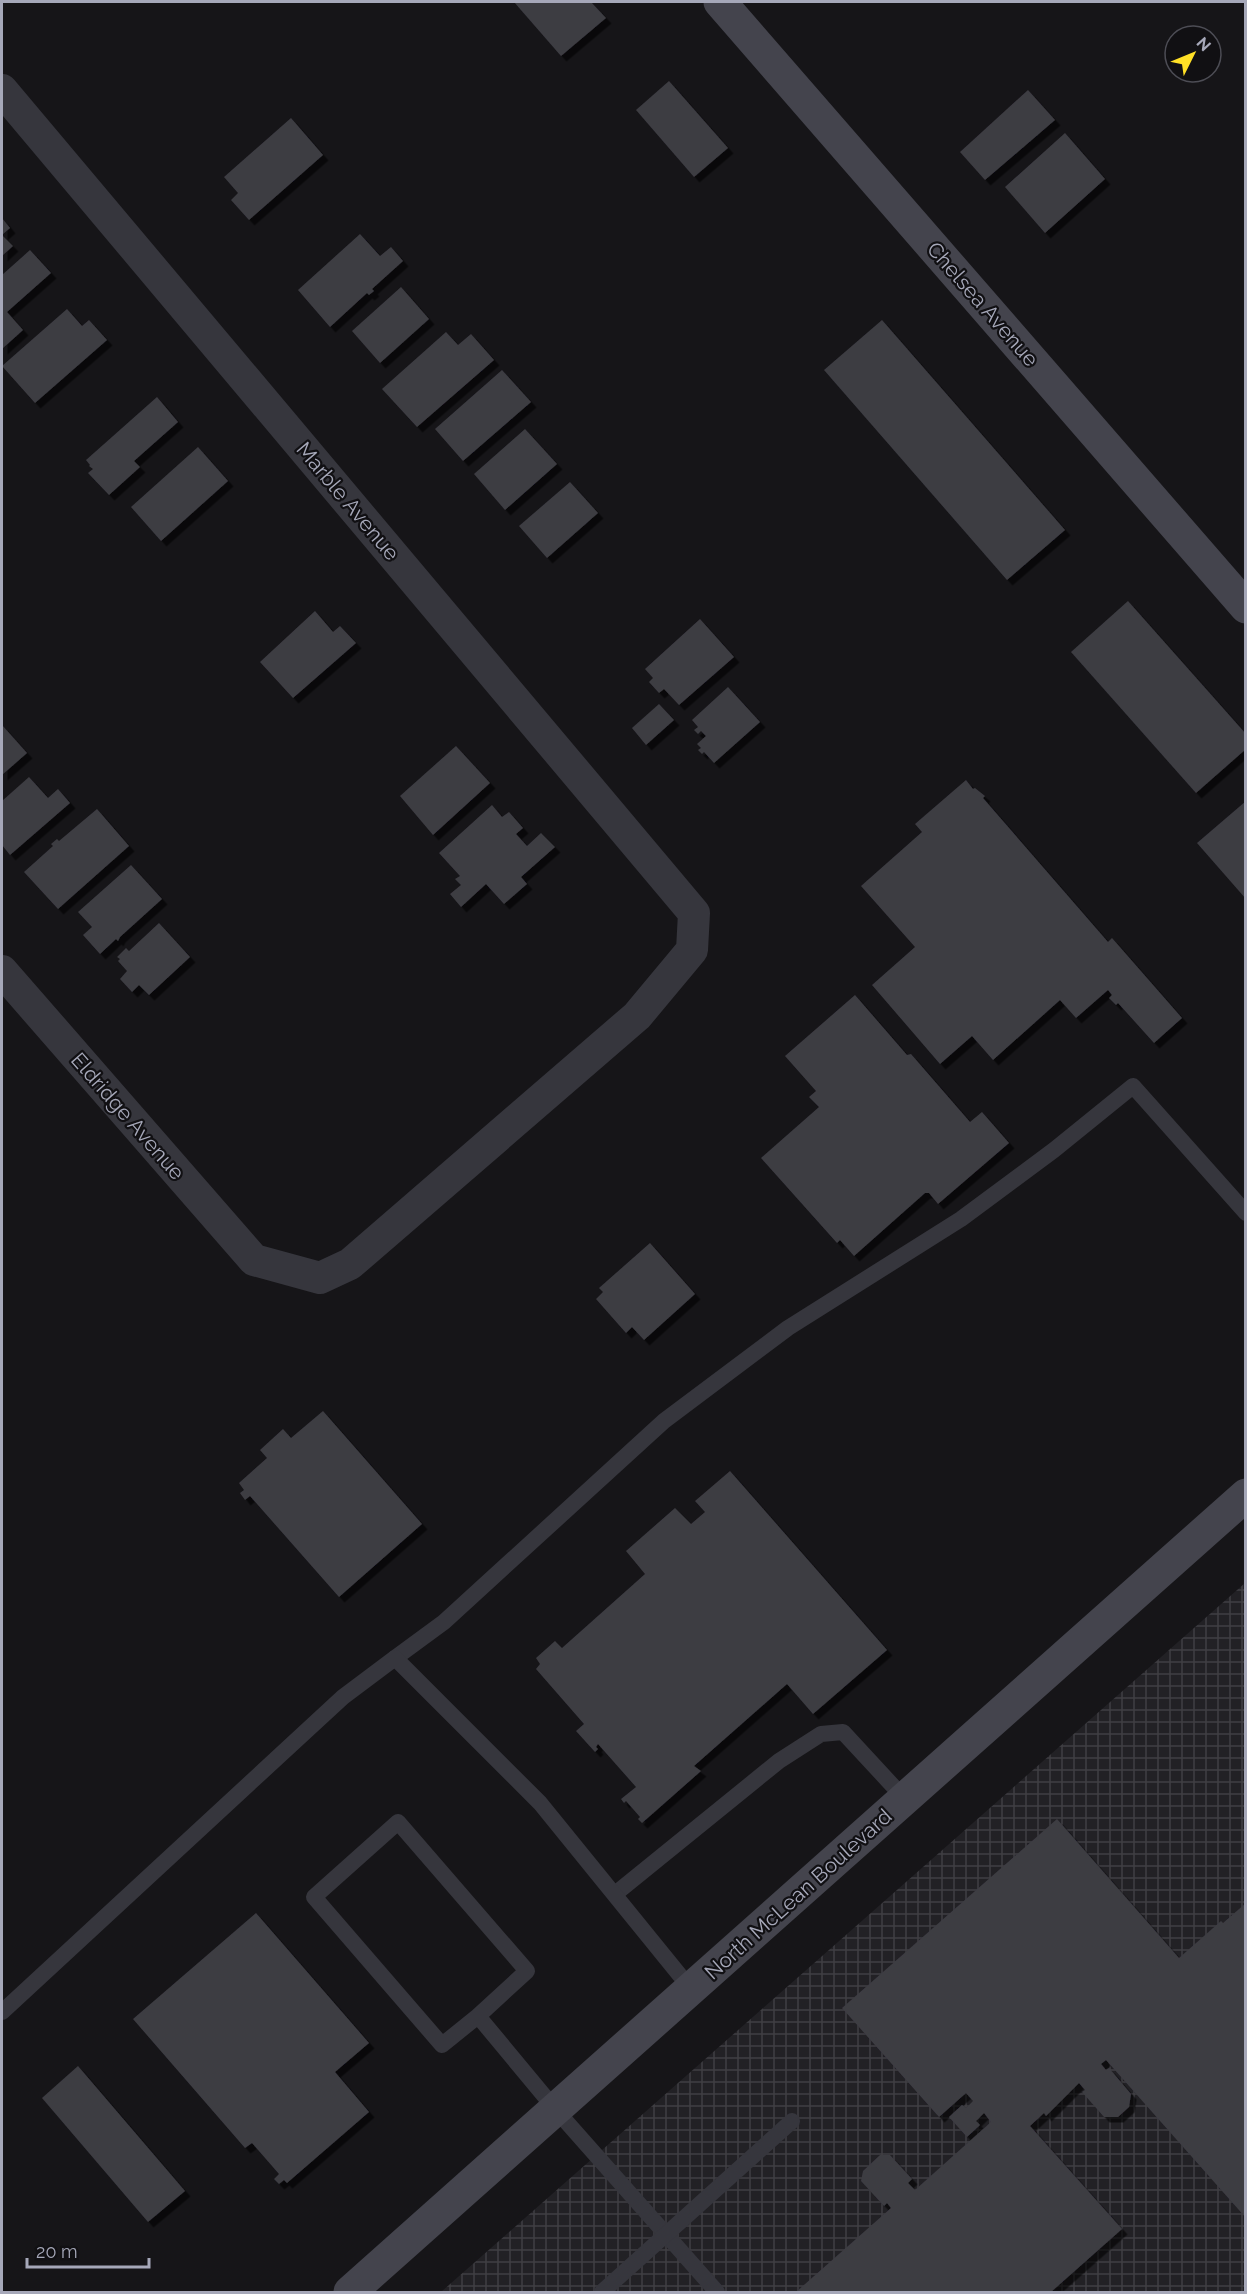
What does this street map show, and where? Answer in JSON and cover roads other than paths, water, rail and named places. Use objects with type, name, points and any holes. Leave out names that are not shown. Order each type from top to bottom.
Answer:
[{"type":"main road","name":"Chelsea Avenue","points":[[720,2],[1245,607]]},
{"type":"main road","name":"North McLean Boulevard","points":[[350,2292],[1245,1496]]},
{"type":"street","name":"Marble Avenue","points":[[2,90],[694,913],[692,950],[638,1016],[350,1264],[320,1278],[254,1260]]},
{"type":"street","name":"Eldridge Avenue","points":[[2,971],[254,1260]]},
{"type":"lane","points":[[2,2012],[343,1697],[444,1622],[664,1421],[788,1328],[961,1219],[1054,1150],[1133,1086],[1245,1213]]},
{"type":"lane","points":[[395,1658],[540,1803],[691,1989]]},
{"type":"lane","points":[[615,1894],[779,1761],[821,1734],[843,1732],[904,1799]]},
{"type":"lane","points":[[398,1822],[527,1971],[478,2016],[442,2045],[314,1897],[398,1822]]},
{"type":"lane","points":[[478,2016],[556,2110],[717,2292]]},
{"type":"lane","points":[[602,2292],[792,2121]]}]
